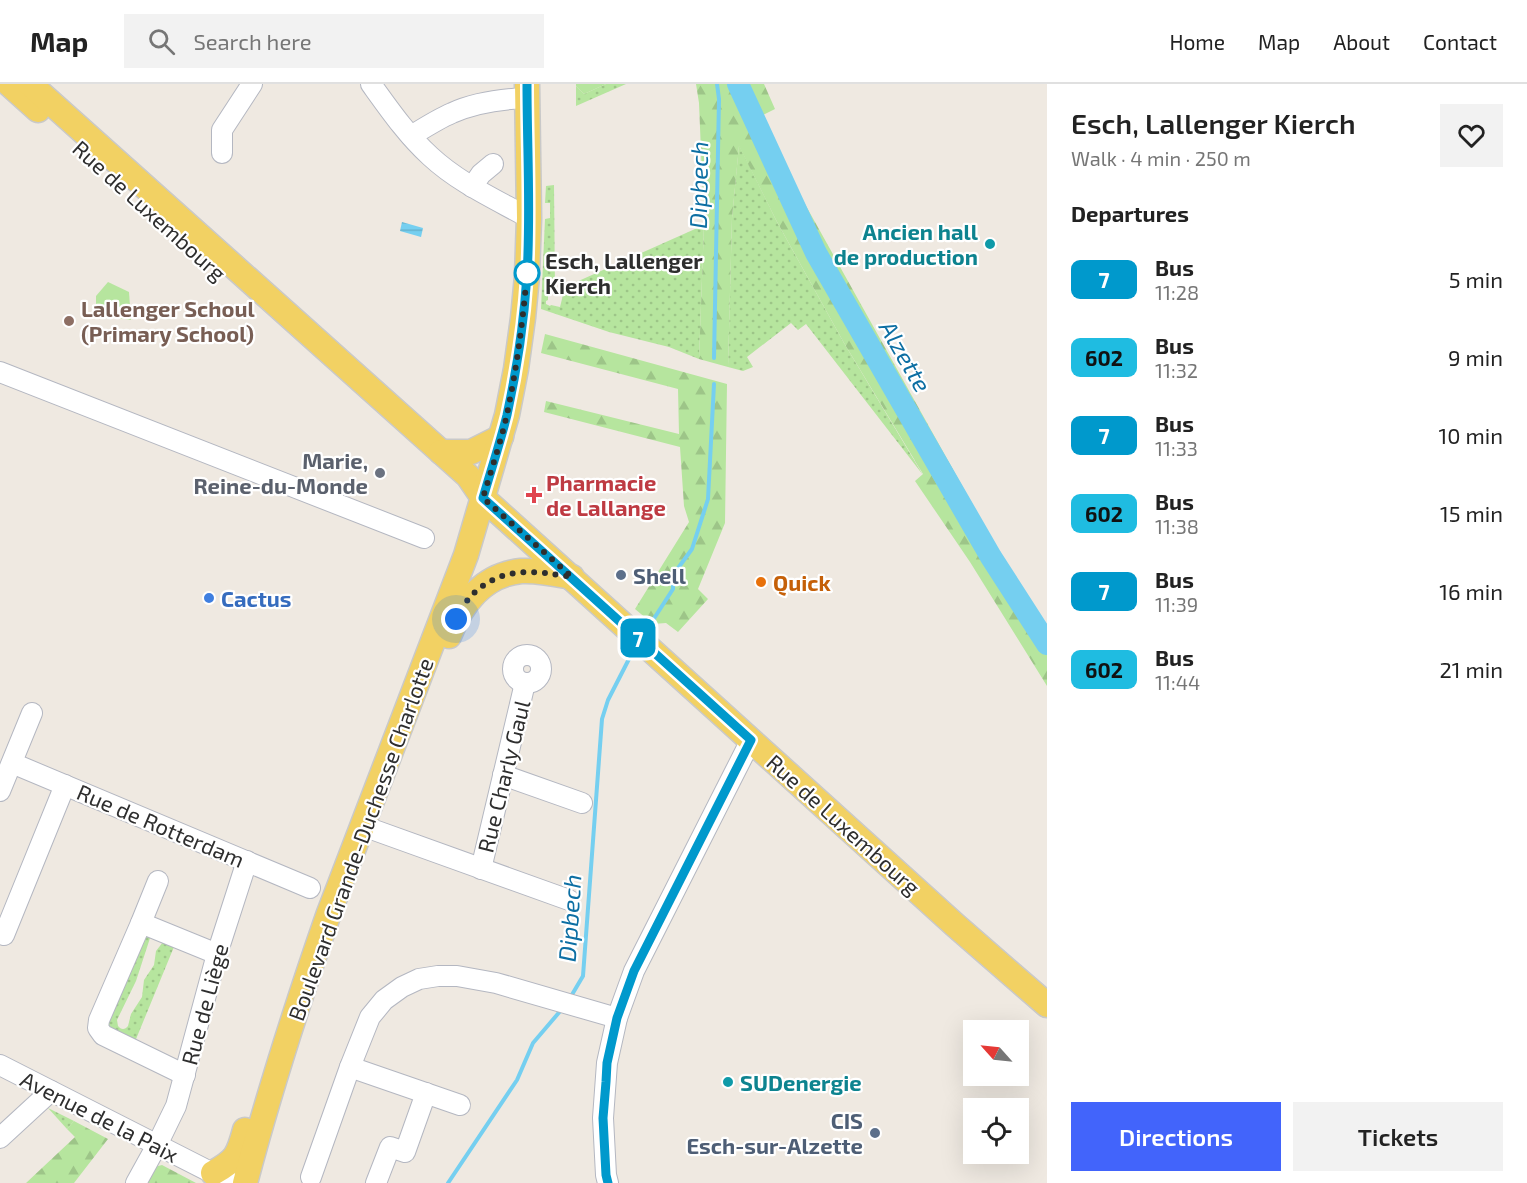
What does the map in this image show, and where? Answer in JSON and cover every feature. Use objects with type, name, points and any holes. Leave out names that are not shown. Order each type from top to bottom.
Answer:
[{"type":"main road","name":"Rue de Luxembourg","points":[[9,84],[459,487],[483,498]]},
{"type":"main road","name":"Rue de Luxembourg","points":[[30,84],[468,476],[483,498],[955,925],[1047,1005]]},
{"type":"main road","name":"Boulevard Grande-Duchesse Charlotte","points":[[245,1183],[270,1094],[313,959],[466,555],[501,437],[512,387],[527,276],[529,218],[527,91]]},
{"type":"main road","points":[[441,452],[471,452],[501,437]]},
{"type":"main road","points":[[385,768],[422,707],[456,619],[471,597],[489,582],[521,571],[572,577]]},
{"type":"main road","points":[[223,1178],[228,1164],[236,1158],[241,1147],[281,1011],[313,959]]},
{"type":"street","points":[[222,153],[222,130],[252,84]]},
{"type":"street","points":[[371,84],[402,127],[431,157],[472,187],[529,218]]},
{"type":"street","points":[[411,136],[451,113],[477,104],[510,99],[527,91]]},
{"type":"street","points":[[472,187],[481,174],[493,164]]},
{"type":"street","points":[[0,372],[424,538]]},
{"type":"street","name":"Rue Charly Gaul","points":[[481,869],[525,683]]},
{"type":"street","points":[[0,791],[32,713]]},
{"type":"street","points":[[608,1183],[603,1118],[607,1063],[617,1018],[634,971],[751,740]]},
{"type":"street","name":"Rue de Rotterdam","points":[[12,763],[310,888]]},
{"type":"street","points":[[503,775],[582,803]]},
{"type":"street","points":[[1,938],[65,785]]},
{"type":"street","points":[[363,826],[569,900]]},
{"type":"street","name":"Rue de Liège","points":[[136,1183],[176,1106],[217,954],[247,861]]},
{"type":"street","points":[[158,881],[99,1020],[98,1029],[103,1035],[185,1075]]},
{"type":"street","points":[[141,923],[217,954]]},
{"type":"street","points":[[311,1177],[370,1017],[384,1000],[402,987],[419,979],[457,976],[496,983],[617,1018]]},
{"type":"street","name":"Avenue de la Paix","points":[[0,1065],[223,1178]]},
{"type":"street","points":[[350,1067],[460,1105]]},
{"type":"street","points":[[0,1138],[51,1091]]},
{"type":"street","points":[[376,1183],[390,1147],[405,1152],[426,1094]]},
{"type":"green space","points":[[576,84],[606,84],[584,94]]},
{"type":"green space","points":[[606,84],[626,84],[576,106],[576,86],[584,94]]},
{"type":"green space","points":[[696,84],[764,84],[775,109],[757,118],[1047,638],[1047,686],[970,562],[915,481],[923,474],[844,343],[776,220],[739,146],[732,218],[728,367],[699,359],[704,225],[699,103]]},
{"type":"green space","points":[[739,145],[776,220],[844,343],[923,475],[806,324],[798,330],[791,323],[747,357],[753,367],[743,371],[728,367],[732,218]]},
{"type":"green space","points":[[554,185],[555,291],[548,294],[546,304],[550,306],[560,307],[565,287],[704,225],[699,359],[669,347],[609,332],[541,309],[545,219],[550,218],[550,203],[545,203],[546,186]]},
{"type":"green space","points":[[108,282],[129,292],[131,320],[104,316],[96,307],[96,296]]},
{"type":"green space","points":[[545,334],[727,384],[725,523],[698,589],[708,599],[678,632],[666,623],[653,624],[635,609],[689,522],[684,506],[680,447],[544,412],[546,401],[679,434],[678,389],[541,353]]},
{"type":"green space","points":[[152,932],[136,981],[117,1020],[118,1026],[122,1029],[128,1026],[131,1014],[142,997],[144,980],[154,965],[156,951],[163,942],[176,942],[134,1044],[105,1025],[138,941]]},
{"type":"green space","points":[[48,1108],[74,1121],[67,1129]]},
{"type":"green space","points":[[74,1121],[108,1139],[74,1183],[26,1183],[75,1137],[67,1129]]},
{"type":"green space","points":[[162,1165],[196,1183],[144,1183],[154,1167]]},
{"type":"water","points":[[402,222],[423,228],[421,237],[400,231]]},
{"type":"waterway","name":"Dipbech","points":[[714,358],[719,99],[717,84]]},
{"type":"waterway","name":"Alzette","points":[[738,84],[816,253],[991,557],[1047,644]]},
{"type":"waterway","name":"Dipbech","points":[[653,620],[673,589],[673,575],[692,549],[708,499],[714,384]]},
{"type":"waterway","name":"Dipbech","points":[[570,998],[583,976],[602,719],[608,700],[630,657]]},
{"type":"waterway","name":"Dipbech","points":[[448,1183],[517,1080],[533,1043],[562,1009]]},
{"type":"bus line","name":"7","points":[[527,84],[529,218],[523,318],[507,415],[483,498],[751,740],[634,971],[617,1018],[607,1063],[603,1118],[608,1183]]},
{"type":"place","name":"Ancien hall de production","points":[[990,244]]},
{"type":"place","name":"Esch, Lallenger Kierch","points":[[527,273]]},
{"type":"place","name":"Lallenger Schoul (Primary School)","points":[[69,321]]},
{"type":"place","name":"Marie, Reine-du-Monde","points":[[380,473]]},
{"type":"place","name":"Pharmacie de Lallange","points":[[534,495]]},
{"type":"place","name":"Shell","points":[[621,575]]},
{"type":"place","name":"Quick","points":[[761,582]]},
{"type":"place","name":"Cactus","points":[[209,598]]},
{"type":"place","name":"SUDenergie","points":[[728,1082]]},
{"type":"place","name":"CIS Esch-sur-Alzette","points":[[875,1133]]},
{"type":"route","points":[[456,619],[471,597],[489,582],[505,575],[521,571],[572,577],[483,498],[507,415],[516,369],[527,273]]}]
